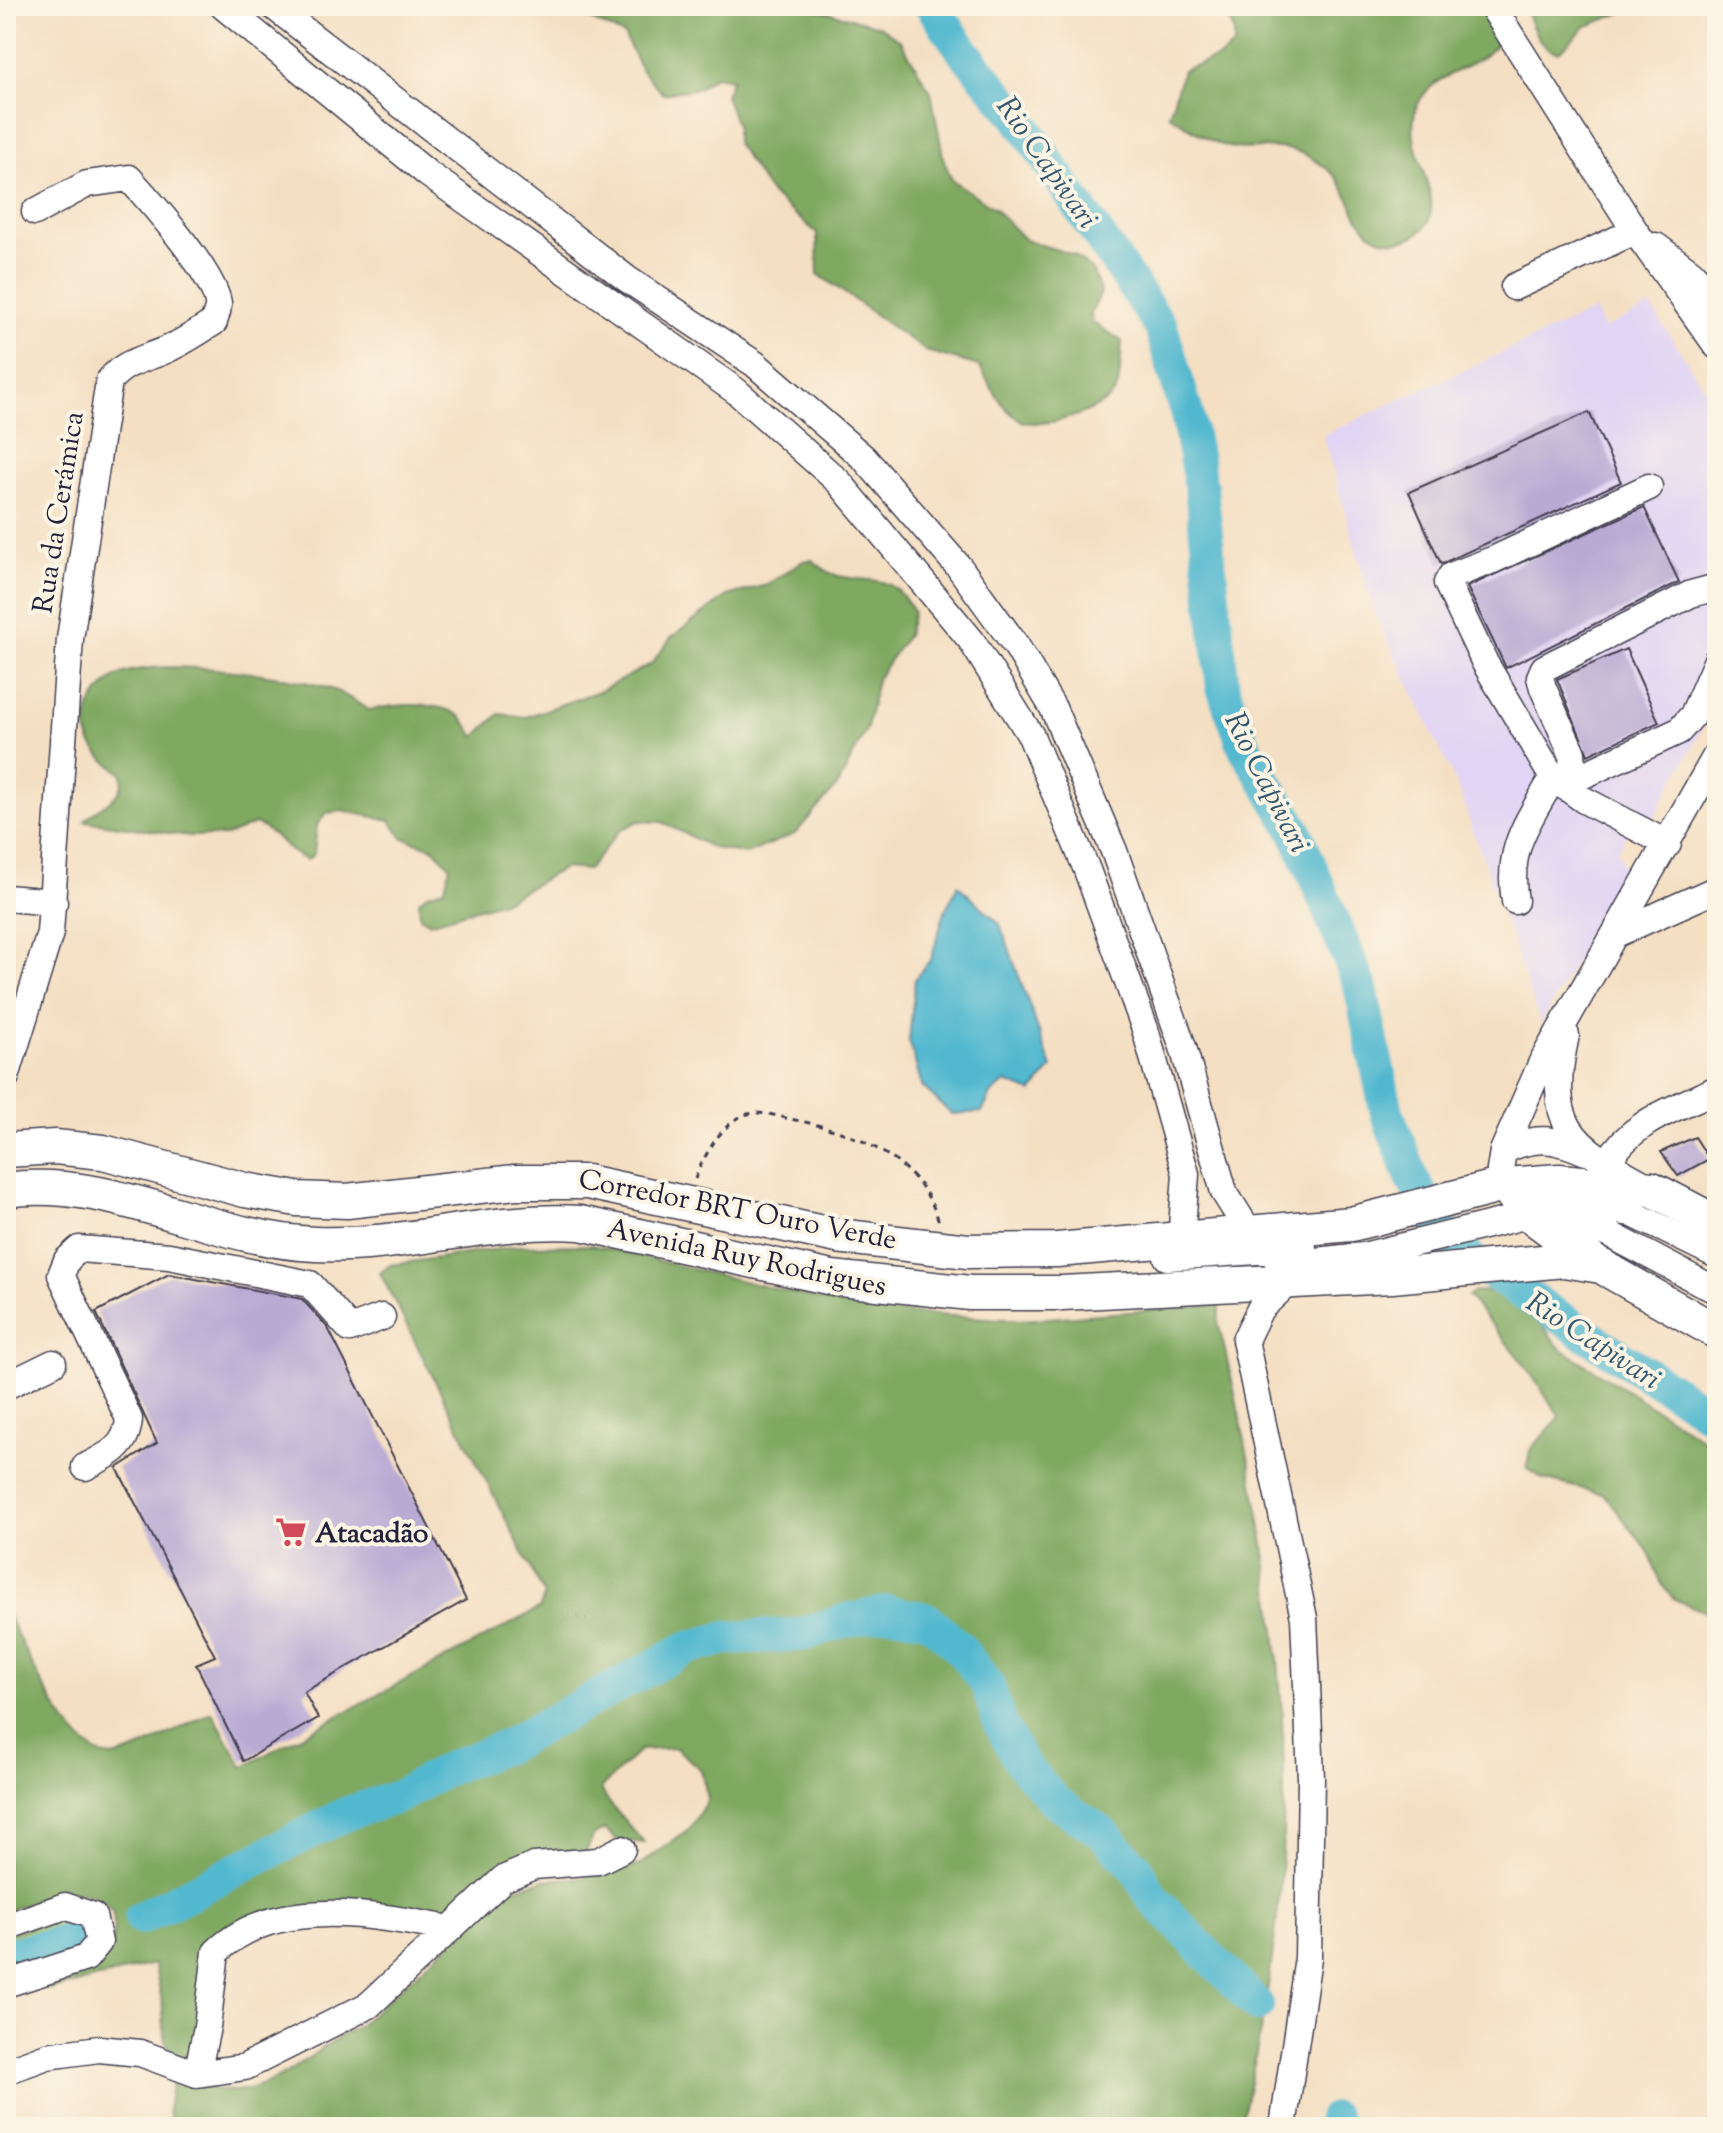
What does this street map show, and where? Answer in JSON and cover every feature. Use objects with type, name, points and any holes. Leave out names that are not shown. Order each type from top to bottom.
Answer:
[{"type":"main road","name":"Avenida Ruy Rodrigues","points":[[6,1150],[55,1147],[103,1152],[245,1190],[297,1199],[347,1201],[515,1182],[563,1180],[612,1185],[837,1236],[943,1249],[1012,1251],[1251,1235],[1491,1200],[1559,1181],[1652,1189],[1717,1223]]},
{"type":"main road","name":"Avenida Ruy Rodrigues","points":[[6,1190],[77,1190],[259,1238],[315,1244],[385,1242],[538,1222],[580,1223],[802,1273],[924,1290],[1062,1293],[1564,1260],[1601,1266],[1717,1332]]},
{"type":"main road","points":[[1491,1200],[1529,1214],[1601,1266]]},
{"type":"street","points":[[223,6],[428,174],[736,391],[839,482],[971,640],[1031,736],[1087,870],[1145,1029],[1186,1174],[1181,1241]]},
{"type":"street","points":[[273,6],[627,279],[755,364],[864,458],[959,567],[1053,708],[1114,851],[1183,1047],[1224,1192],[1251,1235]]},
{"type":"street","points":[[1492,6],[1637,234],[1717,346]]},
{"type":"street","name":"Rua da Cerámica","points":[[6,1077],[50,933],[70,639],[109,381],[116,371],[169,349],[214,322],[218,304],[203,272],[153,204],[129,178],[87,184],[35,212]]},
{"type":"street","points":[[1514,287],[1637,234]]},
{"type":"street","points":[[1637,234],[1692,273],[1717,302]]},
{"type":"street","points":[[839,482],[864,458]]},
{"type":"street","points":[[1649,487],[1495,559],[1451,576],[1447,583],[1485,663],[1563,782],[1668,844]]},
{"type":"street","points":[[1515,901],[1512,881],[1516,844],[1563,782],[1572,753],[1543,688],[1540,677],[1544,668],[1691,594],[1717,587]]},
{"type":"street","points":[[971,640],[995,617]]},
{"type":"street","points":[[1563,782],[1679,731],[1693,715],[1717,660]]},
{"type":"street","points":[[1491,1200],[1503,1151],[1542,1062],[1717,754]]},
{"type":"street","points":[[1616,934],[1717,889]]},
{"type":"street","points":[[6,898],[54,902]]},
{"type":"street","points":[[1571,1012],[1560,1066],[1559,1103],[1569,1130],[1596,1158]]},
{"type":"street","points":[[1596,1158],[1632,1129],[1717,1089]]},
{"type":"street","points":[[6,1136],[13,1141],[69,1139],[122,1144],[287,1194],[347,1201]]},
{"type":"street","points":[[1503,1151],[1524,1141],[1543,1138],[1596,1158],[1652,1189]]},
{"type":"street","name":"Corredor BRT Ouro Verde","points":[[6,1164],[54,1161],[101,1166],[242,1204],[299,1215],[362,1214],[516,1195],[586,1196],[835,1249],[968,1265],[1057,1264],[1415,1242]]},
{"type":"street","name":"Corredor BRT Ouro Verde","points":[[6,1177],[43,1173],[95,1178],[262,1223],[310,1228],[376,1228],[537,1206],[582,1208],[835,1263],[971,1278],[1062,1278],[1309,1263],[1363,1256],[1415,1242],[1491,1200]]},
{"type":"street","points":[[1529,1214],[1573,1204],[1613,1208],[1653,1222],[1717,1255]]},
{"type":"street","points":[[1529,1214],[1560,1219],[1609,1234],[1717,1291]]},
{"type":"street","points":[[85,1467],[121,1446],[128,1436],[129,1419],[61,1275],[67,1260],[79,1249],[169,1256],[310,1284],[350,1329],[382,1317]]},
{"type":"street","points":[[1283,2127],[1308,1958],[1311,1778],[1304,1633],[1245,1340],[1260,1309],[1291,1280]]},
{"type":"street","points":[[6,1386],[53,1363]]},
{"type":"street","points":[[6,2071],[47,2056],[99,2049],[140,2053],[197,2074],[245,2067],[369,2005],[503,1879],[534,1866],[598,1861],[622,1849]]},
{"type":"street","points":[[6,1927],[65,1906],[93,1916],[99,1942],[86,1958],[6,1984]]},
{"type":"street","points":[[197,2074],[207,2027],[216,1952],[233,1935],[263,1925],[333,1912],[449,1929]]},
{"type":"path","points":[[689,1202],[696,1175],[714,1142],[746,1114],[765,1114],[845,1134],[891,1157],[932,1202],[943,1249]]},
{"type":"shaded area","points":[[1651,306],[1717,408],[1717,702],[1645,833],[1629,831],[1617,851],[1625,871],[1541,1024],[1457,785],[1373,609],[1323,435],[1595,310],[1603,329]]},
{"type":"green space","points":[[524,6],[805,6],[879,26],[900,40],[931,92],[944,161],[952,180],[994,208],[1025,240],[1074,255],[1092,270],[1101,293],[1091,313],[1092,322],[1122,341],[1116,390],[1099,405],[1071,417],[1042,423],[1020,420],[1001,403],[979,366],[926,351],[818,274],[817,233],[771,194],[736,143],[736,125],[725,95],[732,79],[715,76],[698,88],[663,94],[642,71],[624,35],[589,19],[580,10],[565,17],[552,18]]},
{"type":"green space","points":[[1223,6],[1508,6],[1495,46],[1476,61],[1433,85],[1418,104],[1414,134],[1431,204],[1430,216],[1419,233],[1401,240],[1377,237],[1362,223],[1335,176],[1303,154],[1278,148],[1243,149],[1222,145],[1169,115],[1183,70],[1220,57],[1234,45],[1234,31]]},
{"type":"green space","points":[[1519,6],[1638,6],[1585,27],[1559,52],[1546,47],[1524,7]]},
{"type":"green space","points":[[812,560],[835,575],[890,585],[913,612],[907,635],[877,679],[867,728],[838,785],[795,834],[746,854],[713,848],[662,822],[638,821],[619,831],[588,870],[564,868],[506,900],[430,923],[420,917],[419,901],[425,895],[445,888],[450,866],[433,848],[403,838],[390,820],[343,811],[326,813],[317,825],[314,854],[307,860],[255,824],[226,836],[189,836],[85,821],[120,790],[122,773],[92,744],[87,719],[95,698],[105,685],[124,673],[169,667],[227,670],[286,678],[336,691],[369,710],[415,705],[451,711],[462,718],[475,737],[499,714],[526,717],[602,690],[651,664],[671,638],[727,596],[767,585],[803,561]]},
{"type":"green space","points":[[592,1245],[869,1311],[1021,1320],[1220,1305],[1218,1322],[1248,1454],[1270,1587],[1282,1722],[1284,1789],[1282,1857],[1272,1959],[1240,2127],[171,2127],[168,2110],[173,2079],[228,2091],[253,2088],[269,2082],[357,2027],[509,1890],[543,1880],[599,1876],[640,1865],[690,1828],[708,1799],[701,1770],[676,1748],[640,1750],[601,1788],[606,1799],[644,1843],[616,1840],[605,1829],[593,1836],[585,1854],[441,1917],[232,1927],[197,2047],[181,2059],[165,2041],[162,2002],[154,1964],[49,1990],[43,1981],[87,1969],[106,1955],[114,1931],[113,1912],[101,1901],[76,1892],[49,1896],[6,1911],[6,1612],[37,1675],[67,1724],[84,1743],[101,1754],[117,1756],[212,1712],[243,1767],[540,1608],[544,1594],[380,1273],[390,1265],[519,1246]]},
{"type":"green space","points":[[1475,1291],[1508,1292],[1523,1301],[1560,1348],[1717,1448],[1717,1617],[1674,1599],[1662,1584],[1648,1551],[1604,1494],[1543,1479],[1527,1468],[1530,1450],[1560,1417],[1524,1364],[1468,1296]]},
{"type":"green space","points":[[64,1916],[78,1928],[78,1943],[69,1951],[6,1972],[6,1935]]},
{"type":"water","points":[[958,885],[1000,924],[1052,1068],[1032,1092],[1005,1082],[991,1094],[982,1112],[951,1114],[922,1086],[909,1041],[915,979],[931,959],[945,911]]},
{"type":"building","points":[[1589,412],[1621,482],[1441,564],[1409,492]]},
{"type":"building","points":[[1644,507],[1679,582],[1506,668],[1467,587]]},
{"type":"building","points":[[1626,649],[1659,722],[1588,755],[1557,679]]},
{"type":"building","points":[[1695,1137],[1709,1159],[1678,1176],[1661,1152]]},
{"type":"building","name":"Atacadão","points":[[169,1274],[302,1299],[328,1328],[466,1600],[304,1692],[318,1718],[243,1761],[196,1664],[215,1656],[117,1468],[157,1443],[96,1312]]},
{"type":"waterway","name":"Rio Capivari","points":[[932,6],[964,52],[1017,116],[1161,327],[1187,414],[1201,488],[1223,688],[1245,748],[1296,832],[1360,985],[1387,1113],[1413,1180],[1439,1227],[1474,1262],[1717,1419]]},
{"type":"waterway","points":[[141,1918],[348,1813],[398,1797],[451,1767],[505,1747],[687,1648],[726,1638],[800,1635],[844,1621],[888,1612],[927,1619],[959,1647],[988,1686],[1000,1724],[1022,1764],[1055,1801],[1101,1832],[1135,1866],[1153,1899],[1257,2005]]},
{"type":"waterway","points":[[6,1955],[82,1938]]},
{"type":"waterway","points":[[1334,2119],[1335,2127]]},
{"type":"place","name":"Atacadão","points":[[291,1532]]}]
